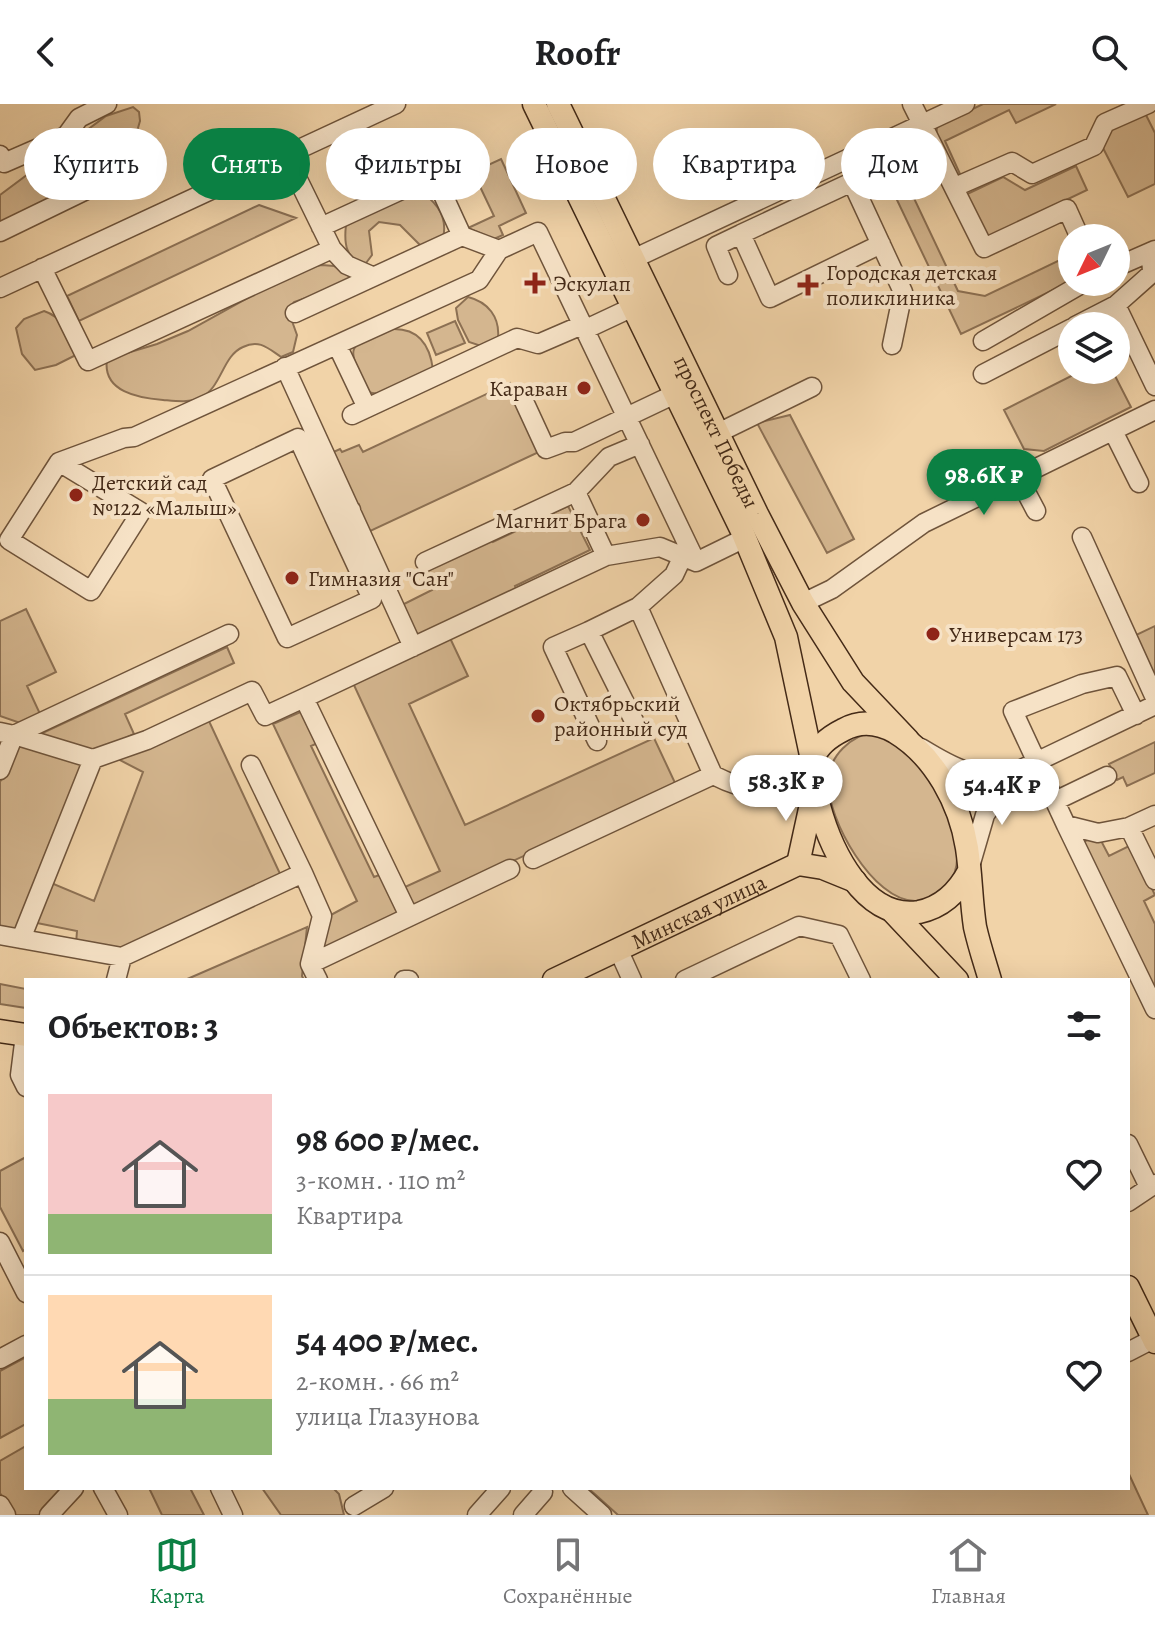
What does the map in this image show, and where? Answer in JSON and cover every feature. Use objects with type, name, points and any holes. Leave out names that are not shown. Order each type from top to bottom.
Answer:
[{"type":"main road","name":"проспект Победы","points":[[534,104],[745,538],[786,637],[812,760]]},
{"type":"main road","name":"проспект Победы","points":[[558,104],[803,603],[853,682],[908,740]]},
{"type":"main road","points":[[855,881],[823,868],[798,864],[812,808],[812,760],[830,738],[856,724],[881,726],[908,740],[932,766],[956,809],[964,829],[976,928],[989,978]]},
{"type":"main road","points":[[814,789],[831,838],[855,881],[870,897],[892,911],[948,975]]},
{"type":"main road","name":"Минская улица","points":[[558,978],[798,864]]},
{"type":"main road","points":[[892,911],[911,913],[932,909],[961,886],[969,871]]},
{"type":"main road","points":[[0,1031],[24,1035]]},
{"type":"main road","points":[[1130,1291],[1155,1340]]},
{"type":"street","points":[[0,155],[4,163],[66,136],[79,118],[107,104]]},
{"type":"street","points":[[310,141],[358,112],[396,104]]},
{"type":"street","points":[[912,104],[984,248],[1067,209],[1074,224]]},
{"type":"street","points":[[633,259],[965,104]]},
{"type":"street","points":[[955,187],[1012,162],[1032,174],[1094,146],[1105,123],[1148,104]]},
{"type":"street","points":[[321,227],[434,175],[462,236],[499,250]]},
{"type":"street","points":[[695,230],[699,241],[716,246],[852,182],[903,292],[892,345]]},
{"type":"street","points":[[0,232],[66,200]]},
{"type":"street","points":[[0,288],[189,200]]},
{"type":"street","points":[[308,200],[332,249],[347,265],[372,276]]},
{"type":"street","points":[[59,462],[141,512],[91,591],[9,540],[59,462],[134,437],[479,280],[499,250],[538,232],[640,444],[689,560]]},
{"type":"street","points":[[741,234],[770,298],[881,244]]},
{"type":"street","points":[[295,313],[462,236]]},
{"type":"street","points":[[716,246],[728,275]]},
{"type":"street","points":[[42,268],[88,361],[332,249]]},
{"type":"street","points":[[1103,312],[1153,277],[1153,251],[1130,261]]},
{"type":"street","points":[[983,341],[1061,296]]},
{"type":"street","points":[[1116,305],[1155,386]]},
{"type":"street","points":[[337,345],[360,411],[517,338],[538,344],[633,307]]},
{"type":"street","points":[[983,374],[1058,335]]},
{"type":"street","points":[[285,367],[342,514],[372,599],[287,638],[212,479],[298,438],[342,514],[413,647]]},
{"type":"street","points":[[718,433],[812,387]]},
{"type":"street","points":[[522,397],[546,449],[574,442],[675,394]]},
{"type":"street","points":[[770,409],[795,411]]},
{"type":"street","points":[[803,603],[832,589],[924,523],[1155,410]]},
{"type":"street","points":[[1113,431],[1139,483]]},
{"type":"street","points":[[425,562],[576,492],[609,457],[640,444]]},
{"type":"street","points":[[1018,477],[1036,511]]},
{"type":"street","points":[[576,492],[606,556]]},
{"type":"street","points":[[1082,537],[1155,698]]},
{"type":"street","points":[[597,741],[553,647],[638,607],[689,560],[745,538]]},
{"type":"street","points":[[7,734],[93,759],[147,740],[252,691],[265,716],[606,556],[660,547],[689,560]]},
{"type":"street","points":[[638,607],[713,775],[738,788],[772,793],[814,789]]},
{"type":"street","points":[[589,631],[636,725]]},
{"type":"street","points":[[7,734],[229,634]]},
{"type":"street","points":[[1136,715],[1117,676],[1082,684],[1013,711],[1155,1009]]},
{"type":"street","points":[[304,698],[409,916]]},
{"type":"street","points":[[908,740],[962,771],[990,775],[1013,773],[1155,705]]},
{"type":"street","points":[[0,770],[7,734]]},
{"type":"street","points":[[21,939],[93,759]]},
{"type":"street","points":[[251,765],[322,916],[314,972]]},
{"type":"street","points":[[969,871],[985,815],[1013,773]]},
{"type":"street","points":[[533,859],[713,775]]},
{"type":"street","points":[[1055,801],[1107,776]]},
{"type":"street","points":[[1066,825],[1098,833],[1129,827],[1155,815]]},
{"type":"street","points":[[1129,827],[1155,880]]},
{"type":"street","points":[[314,972],[409,916],[510,869]]},
{"type":"street","points":[[0,935],[122,957],[303,873]]},
{"type":"street","points":[[689,978],[799,926],[839,935],[860,978]]},
{"type":"street","points":[[618,949],[631,978]]},
{"type":"street","points":[[117,978],[122,957]]},
{"type":"street","points":[[24,1043],[20,1075],[24,1083]]},
{"type":"street","points":[[1130,1148],[1152,1186],[1130,1201]]},
{"type":"street","points":[[0,1242],[24,1289]]},
{"type":"street","points":[[1130,1351],[1155,1340]]},
{"type":"street","points":[[0,1359],[24,1346]]},
{"type":"street","points":[[49,1515],[72,1490]]},
{"type":"street","points":[[104,1490],[118,1515]]},
{"type":"street","points":[[221,1490],[233,1515]]},
{"type":"street","points":[[356,1503],[380,1490]]},
{"type":"street","points":[[477,1515],[497,1490]]},
{"type":"street","points":[[574,1490],[602,1515]]},
{"type":"street","points":[[523,1515],[543,1492]]},
{"type":"street","points":[[0,1505],[6,1515]]},
{"type":"shaded area","points":[[983,104],[1056,104],[1016,123],[1009,110],[947,140],[947,128],[937,126]]},
{"type":"shaded area","points":[[133,107],[139,112],[140,121],[138,128],[90,128],[106,116]]},
{"type":"shaded area","points":[[1143,109],[1155,133],[1155,184],[1128,197],[1101,144],[1104,129]]},
{"type":"shaded area","points":[[947,145],[960,174],[953,177],[947,164]]},
{"type":"shaded area","points":[[501,159],[506,170],[506,200],[520,200],[526,213],[499,226],[503,235],[494,239],[468,228],[494,216],[486,200],[490,200],[490,164]]},
{"type":"shaded area","points":[[1076,166],[1087,190],[984,239],[963,196],[1003,177],[1025,190]]},
{"type":"shaded area","points":[[24,177],[24,200],[48,200],[0,224],[0,195]]},
{"type":"shaded area","points":[[397,200],[431,200],[442,216],[444,230],[443,238],[421,246],[400,225],[379,222],[369,231],[372,255],[366,263],[354,259],[347,250],[346,225]]},
{"type":"shaded area","points":[[897,200],[915,200],[958,291],[985,296],[1058,261],[1058,288],[961,334]]},
{"type":"shaded area","points":[[259,205],[296,218],[79,321],[67,296]]},
{"type":"shaded area","points":[[334,266],[350,277],[346,284],[294,302],[288,310],[297,335],[293,352],[281,357],[259,344],[243,347],[231,357],[213,387],[191,401],[133,395],[110,379],[107,359],[188,331],[280,280],[309,267]]},
{"type":"shaded area","points":[[468,297],[487,307],[497,323],[498,338],[484,347],[469,342],[458,320],[456,308]]},
{"type":"shaded area","points":[[44,311],[62,323],[76,355],[56,365],[35,370],[22,354],[16,328],[24,319]]},
{"type":"shaded area","points":[[455,321],[465,343],[436,355],[427,333]]},
{"type":"shaded area","points":[[392,329],[409,331],[421,340],[429,353],[433,370],[393,390],[368,392],[353,356],[354,350],[365,340]]},
{"type":"shaded area","points":[[510,383],[541,451],[366,533],[329,454],[359,445],[363,452]]},
{"type":"shaded area","points":[[1058,383],[1119,384],[1131,407],[1044,451],[1024,449],[1004,410]]},
{"type":"shaded area","points":[[790,415],[854,539],[827,553],[757,423]]},
{"type":"shaded area","points":[[568,506],[590,550],[515,586],[518,593],[415,643],[398,607],[432,590],[422,569],[490,536],[493,542]]},
{"type":"shaded area","points":[[26,609],[56,672],[27,686],[41,716],[23,724],[0,716],[0,621]]},
{"type":"shaded area","points":[[1155,626],[1155,674],[1152,675],[1134,636]]},
{"type":"shaded area","points":[[450,638],[468,676],[409,704],[465,825],[654,738],[676,785],[414,907],[405,887],[440,871],[353,683]]},
{"type":"shaded area","points":[[227,647],[234,663],[125,714],[134,734],[92,754],[36,736]]},
{"type":"shaded area","points":[[305,710],[320,742],[311,746],[374,877],[382,874],[402,915],[316,956],[327,917],[357,901],[273,724]]},
{"type":"shaded area","points":[[208,719],[282,878],[122,951],[76,944],[77,931],[32,922],[49,882],[94,901],[143,772],[112,756]]},
{"type":"shaded area","points":[[875,732],[899,743],[914,756],[937,791],[954,833],[957,853],[955,871],[947,885],[924,900],[899,897],[884,888],[855,855],[835,816],[828,781],[832,763],[850,742]]},
{"type":"shaded area","points":[[17,740],[83,761],[16,932],[0,929],[0,782]]},
{"type":"shaded area","points":[[1155,742],[1155,773],[1127,786],[1123,777],[1117,780],[1109,764]]},
{"type":"shaded area","points":[[1098,835],[1109,856],[1131,845],[1155,895],[1144,901],[1155,924],[1155,993],[1081,843]]},
{"type":"shaded area","points":[[307,927],[303,978],[190,978]]},
{"type":"shaded area","points":[[0,984],[24,989],[24,1008],[0,1004]]},
{"type":"shaded area","points":[[24,1158],[23,1251],[0,1207],[0,1171]]},
{"type":"shaded area","points":[[24,1358],[24,1425],[0,1438],[0,1371]]},
{"type":"shaded area","points":[[24,1447],[24,1490],[65,1490],[41,1515],[12,1515],[0,1493],[0,1461]]},
{"type":"shaded area","points":[[1130,1476],[1148,1515],[618,1515],[590,1490],[1130,1490]]},
{"type":"shaded area","points":[[150,1490],[191,1490],[204,1515],[162,1515]]},
{"type":"shaded area","points":[[263,1490],[335,1490],[339,1494],[344,1515],[281,1515]]},
{"type":"place","name":"Эскулап","points":[[535,283]]},
{"type":"place","name":"Городская детская поликлиника","points":[[808,285]]},
{"type":"place","name":"Караван","points":[[584,388]]},
{"type":"place","name":"Детский сад №122 «Малыш»","points":[[76,495]]},
{"type":"place","name":"Магнит Брага","points":[[643,520]]},
{"type":"place","name":"Гимназия \"Сан\"","points":[[292,578]]},
{"type":"place","name":"Универсам 173","points":[[933,634]]},
{"type":"place","name":"Октябрьский районный суд","points":[[538,716]]}]
